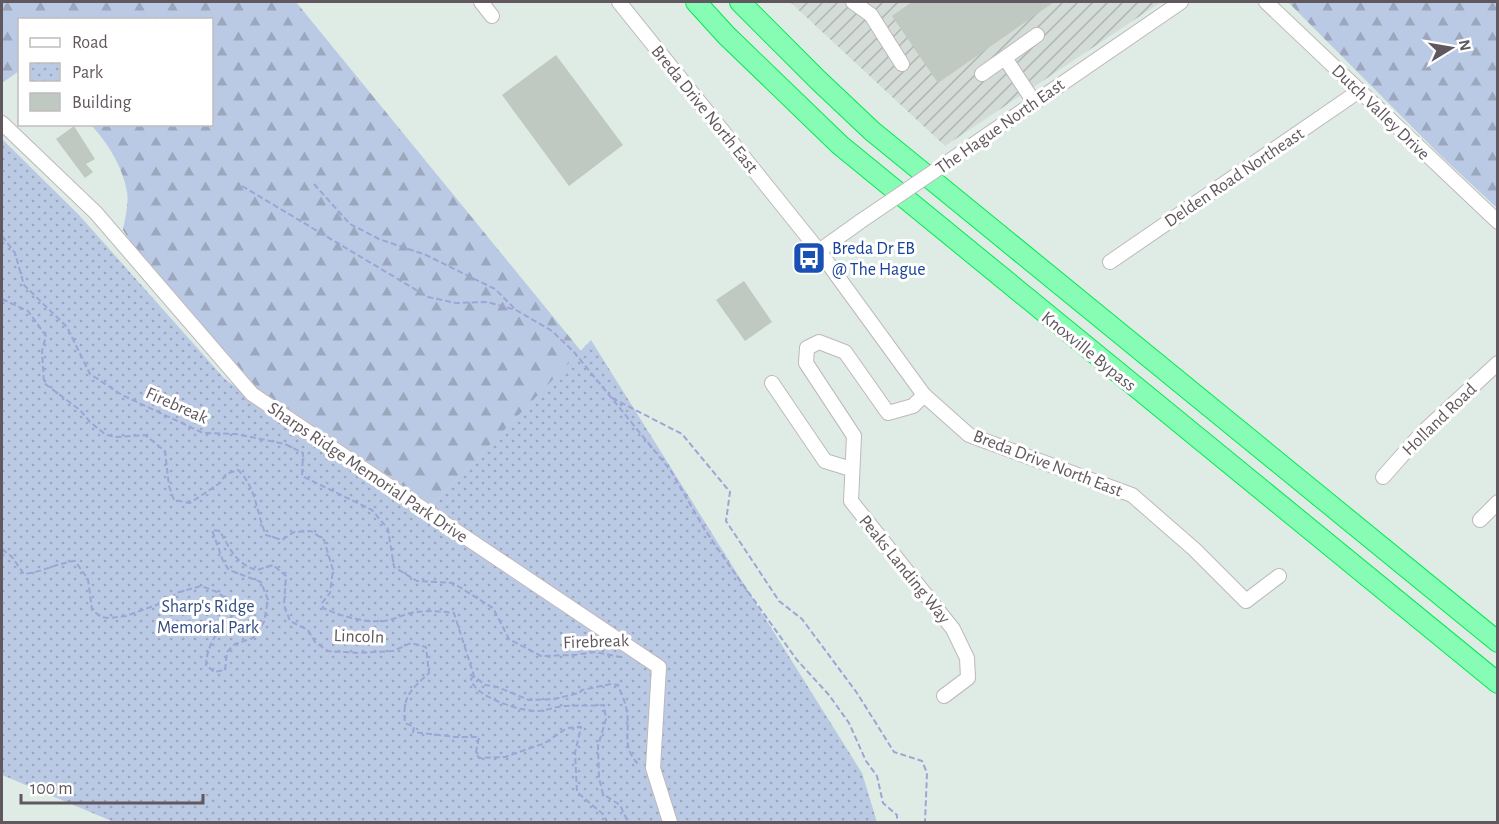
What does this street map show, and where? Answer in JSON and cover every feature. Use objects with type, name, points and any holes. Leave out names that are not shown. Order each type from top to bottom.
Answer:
[{"type":"highway","name":"Knoxville Bypass","points":[[696,2],[726,35],[840,145],[1497,683]]},
{"type":"highway","name":"Knoxville Bypass","points":[[740,2],[872,131],[1497,642]]},
{"type":"street","points":[[481,2],[492,16]]},
{"type":"street","name":"Breda Drive North East","points":[[618,2],[819,251],[924,395],[969,435],[1132,495],[1194,549],[1246,601],[1279,576]]},
{"type":"street","points":[[853,2],[871,15],[902,64]]},
{"type":"street","name":"The Hague North East","points":[[819,251],[1181,2]]},
{"type":"street","name":"Dutch Valley Drive","points":[[1266,2],[1497,222]]},
{"type":"street","points":[[982,74],[1037,35]]},
{"type":"street","points":[[1005,58],[1034,102]]},
{"type":"street","name":"Delden Road Northeast","points":[[1110,262],[1359,91]]},
{"type":"street","name":"Sharps Ridge Memorial Park Drive","points":[[2,123],[96,213],[252,394],[659,667],[653,768],[670,822]]},
{"type":"street","name":"Peaks Landing Way","points":[[924,395],[913,406],[888,412],[845,352],[819,342],[807,348],[806,363],[854,436],[851,501],[953,629],[967,658],[968,678],[944,696]]},
{"type":"street","name":"Holland Road","points":[[1383,477],[1422,433],[1497,363]]},
{"type":"street","points":[[772,383],[825,461],[851,470]]},
{"type":"street","points":[[1480,520],[1497,502]]},
{"type":"path","points":[[314,184],[350,224],[380,239],[426,255],[495,289],[516,310],[552,331],[574,352],[671,471],[705,530],[743,586],[796,660],[829,695],[849,723],[866,761],[877,776],[883,803],[897,815],[897,822]]},
{"type":"path","points":[[242,186],[428,297],[456,303],[487,302],[516,310]]},
{"type":"path","name":"Firebreak","points":[[2,236],[15,254],[24,285],[68,327],[90,374],[122,395],[203,434],[236,434],[285,444],[303,453],[303,476],[372,510],[388,529],[394,567],[417,581],[453,583],[493,608],[509,639],[541,656],[596,652],[622,658],[639,653]]},
{"type":"path","points":[[2,299],[28,311],[46,336],[42,351],[44,383],[80,410],[106,435],[117,437],[145,435],[165,451],[169,486],[174,500],[190,503],[220,483],[226,474],[238,470],[246,477],[256,497],[259,519],[266,535],[282,540],[294,532],[311,531],[324,540],[333,570],[330,592],[322,603],[323,608],[357,619],[384,621],[412,613],[437,610],[454,613],[474,676],[485,685],[497,687],[530,700],[554,699],[579,693],[582,690],[611,684],[618,685],[627,712],[628,750],[642,768],[653,768]]},
{"type":"path","points":[[609,396],[682,434],[724,484],[729,492],[726,521],[779,601],[802,619],[857,693],[894,752],[922,761],[927,773],[926,822]]},
{"type":"path","name":"Lincoln","points":[[2,549],[12,557],[24,574],[42,572],[63,563],[75,561],[88,579],[92,610],[101,617],[126,616],[170,600],[176,592],[201,586],[217,592],[230,602],[235,613],[210,643],[206,665],[214,672],[225,670],[227,652],[235,644],[253,638],[264,622],[268,600],[261,582],[228,570],[212,530],[220,531],[232,553],[243,564],[257,570],[273,564],[286,576],[284,605],[290,621],[308,630],[315,642],[328,651],[359,653],[393,651],[411,643],[426,647],[429,673],[409,692],[405,701],[405,723],[414,728],[413,732],[456,737],[479,736],[476,752],[480,758],[505,757],[545,742],[567,728],[581,727],[575,753],[577,792],[604,815],[607,822]]},
{"type":"path","points":[[474,676],[471,683],[478,692],[514,708],[539,711],[568,705],[604,705],[606,719],[598,746],[599,778],[603,794],[620,805],[628,822]]},
{"type":"shaded area","points":[[790,2],[1161,2],[945,146]]},
{"type":"green space","points":[[2,2],[296,2],[581,351],[432,505],[257,388],[136,250],[123,230],[128,201],[125,183],[114,156],[92,126],[213,126],[213,18],[18,18],[18,72],[2,83]]},
{"type":"green space","points":[[1288,2],[1497,2],[1497,208],[1439,154]]},
{"type":"green space","name":"Sharp's Ridge Memorial Park","points":[[2,139],[79,215],[224,378],[279,421],[432,505],[591,340],[862,773],[877,822],[114,822],[2,775]]},
{"type":"building","points":[[912,2],[1054,2],[938,83],[892,16]]},
{"type":"building","points":[[556,55],[623,145],[569,186],[502,95]]},
{"type":"building","points":[[74,126],[95,159],[86,164],[93,172],[85,178],[56,139]]},
{"type":"building","points":[[744,281],[772,322],[745,341],[716,300]]},
{"type":"place","name":"Breda Dr EB @ The Hague","points":[[809,258]]}]
